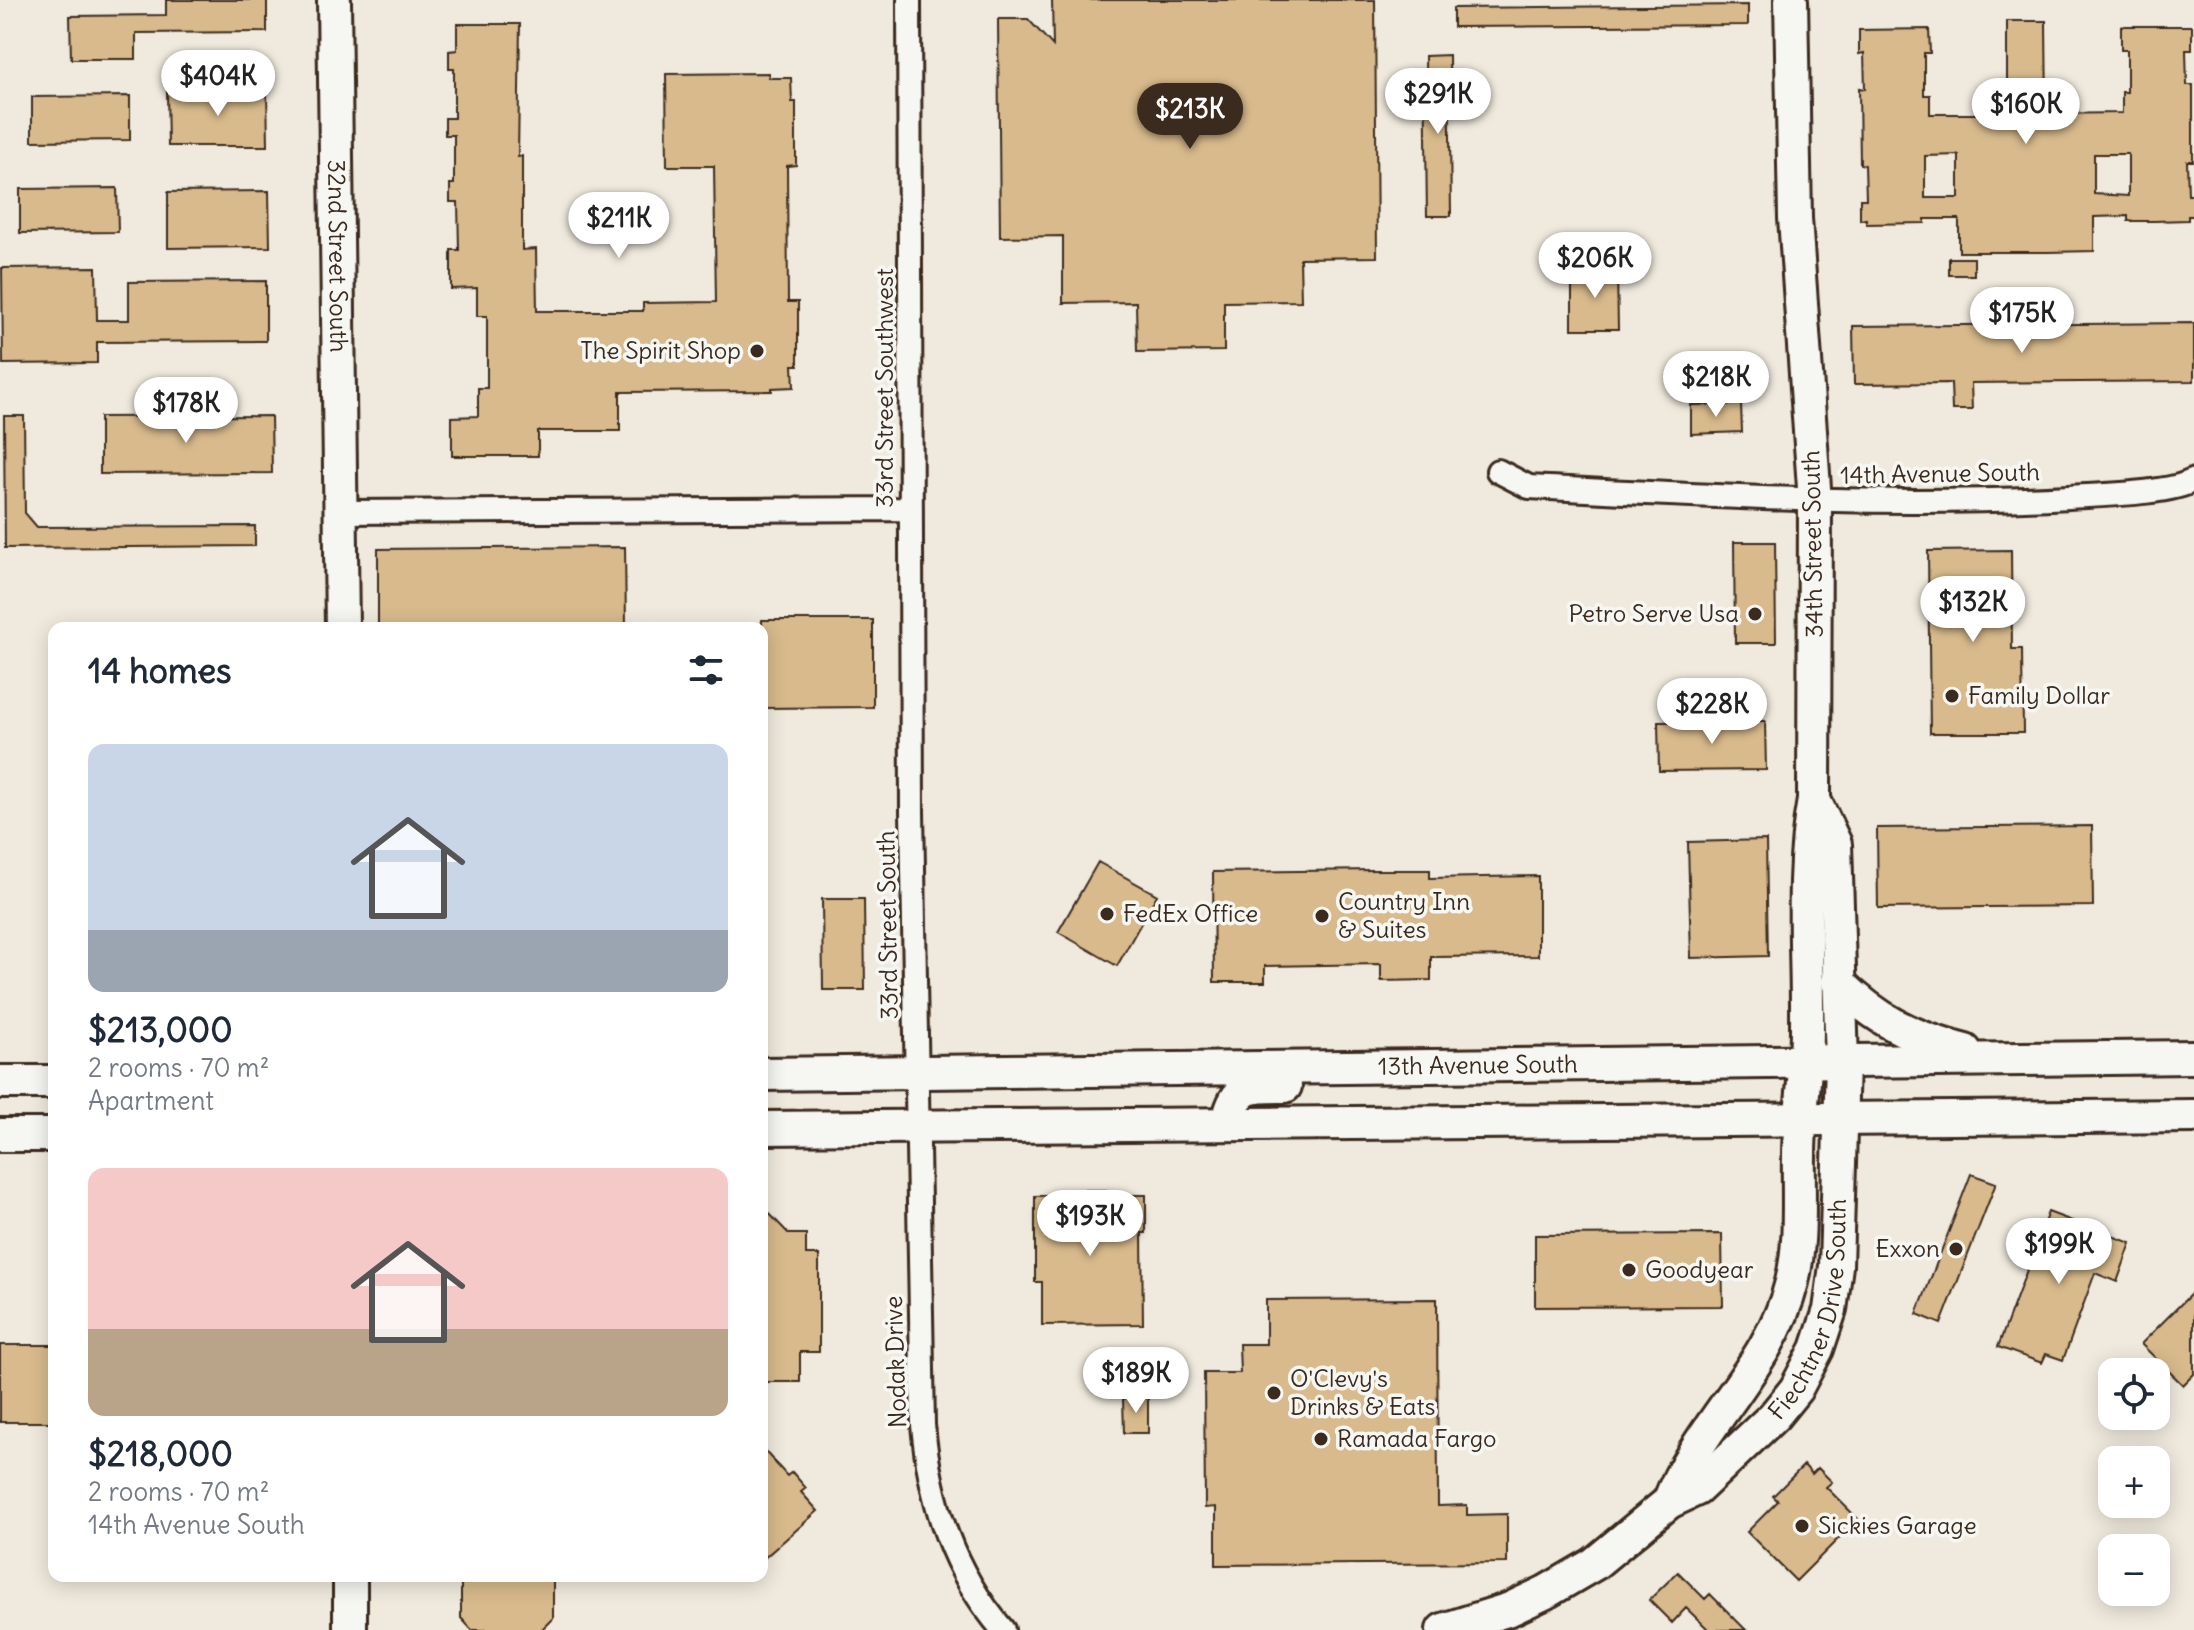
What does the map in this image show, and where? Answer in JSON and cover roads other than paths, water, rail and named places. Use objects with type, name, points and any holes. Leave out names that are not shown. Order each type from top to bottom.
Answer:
[{"type":"main road","name":"32nd Street South","points":[[334,0],[342,622]]},
{"type":"main road","name":"34th Street South","points":[[1791,0],[1795,218],[1815,502],[1814,800],[1806,846],[1805,1062]]},
{"type":"main road","name":"34th Street South","points":[[1814,800],[1835,844],[1842,1062]]},
{"type":"main road","points":[[1838,982],[1878,1018],[1909,1033],[1999,1060]]},
{"type":"main road","name":"13th Avenue South","points":[[768,1074],[2194,1057]]},
{"type":"main road","name":"Fiechtner Drive South","points":[[1669,1502],[1682,1467],[1761,1358],[1782,1314],[1800,1235],[1805,1062]]},
{"type":"main road","name":"Fiechtner Drive South","points":[[1443,1630],[1510,1609],[1594,1564],[1669,1502],[1697,1489],[1774,1416],[1796,1389],[1817,1349],[1830,1310],[1836,1266],[1842,1062]]},
{"type":"main road","points":[[1228,1121],[1233,1099],[1243,1091],[1258,1086],[1325,1085],[1434,1066]]},
{"type":"main road","points":[[0,1082],[48,1082]]},
{"type":"main road","points":[[768,1128],[1228,1121],[2194,1116]]},
{"type":"main road","points":[[0,1135],[48,1135]]},
{"type":"main road","points":[[350,1582],[350,1630]]},
{"type":"street","name":"33rd Street Southwest","points":[[909,0],[912,776]]},
{"type":"street","name":"14th Avenue South","points":[[1498,471],[1529,487],[1815,502],[1960,502],[2120,494],[2194,480]]},
{"type":"street","points":[[341,512],[910,509]]},
{"type":"street","name":"33rd Street South","points":[[912,776],[915,1072]]},
{"type":"street","name":"Nodak Drive","points":[[915,1072],[926,1464],[952,1551],[984,1608],[1003,1630]]},
{"type":"place","name":"The Spirit Shop","points":[[757,351]]},
{"type":"place","name":"Petro Serve Usa","points":[[1755,614]]},
{"type":"place","name":"Family Dollar","points":[[1952,696]]},
{"type":"place","name":"FedEx Office","points":[[1107,914]]},
{"type":"place","name":"Country Inn & Suites","points":[[1322,916]]},
{"type":"place","name":"Exxon","points":[[1956,1249]]},
{"type":"place","name":"Goodyear","points":[[1629,1270]]},
{"type":"place","name":"O'Clevy's Drinks & Eats","points":[[1274,1393]]},
{"type":"place","name":"Ramada Fargo","points":[[1321,1439]]},
{"type":"place","name":"Sickies Garage","points":[[1802,1526]]}]
